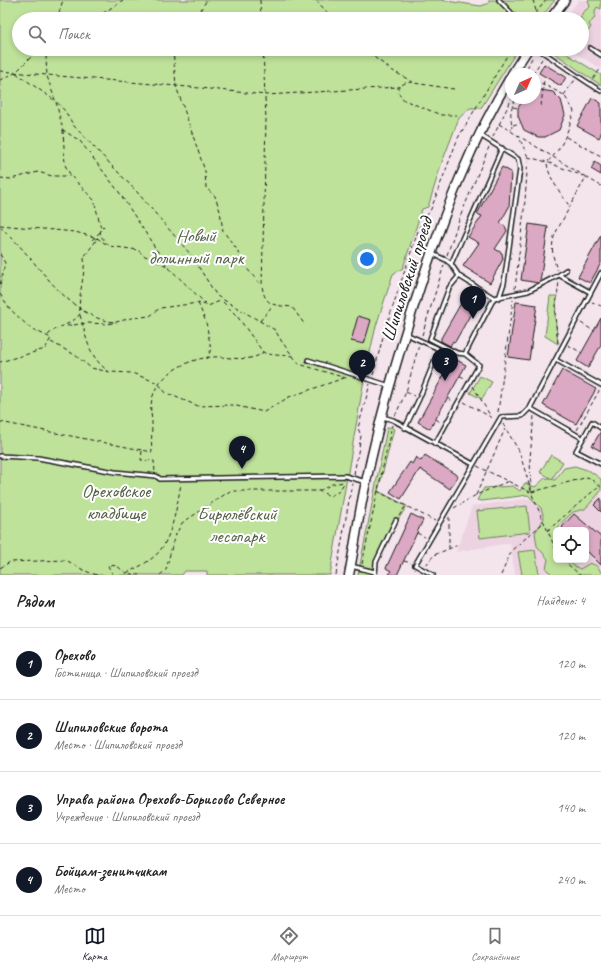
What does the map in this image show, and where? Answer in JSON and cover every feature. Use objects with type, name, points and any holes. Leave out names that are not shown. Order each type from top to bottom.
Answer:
[{"type":"main road","points":[[556,12],[565,0]]},
{"type":"main road","name":"Шипиловский проезд","points":[[516,68],[524,56]]},
{"type":"main road","name":"Шипиловский проезд","points":[[349,575],[366,482],[404,334],[446,211],[478,134],[505,87]]},
{"type":"lane","points":[[500,0],[510,12]]},
{"type":"lane","points":[[590,48],[601,55]]},
{"type":"lane","points":[[549,56],[568,68],[579,78],[601,91]]},
{"type":"lane","points":[[478,134],[518,159],[520,169],[504,283],[499,298]]},
{"type":"lane","points":[[451,264],[502,148]]},
{"type":"lane","points":[[431,254],[446,260],[451,264],[459,276],[494,298],[514,295],[542,284],[566,270]]},
{"type":"lane","points":[[433,575],[415,565],[499,419],[522,416],[530,408],[601,273]]},
{"type":"lane","points":[[559,275],[590,292]]},
{"type":"lane","points":[[435,444],[479,365],[465,354],[457,353],[430,339],[449,288],[459,276]]},
{"type":"lane","points":[[465,354],[494,298]]},
{"type":"lane","points":[[404,334],[437,348],[438,352],[419,399],[405,428]]},
{"type":"lane","points":[[308,360],[390,386]]},
{"type":"lane","points":[[556,360],[601,386]]},
{"type":"lane","points":[[530,408],[574,435],[582,438]]},
{"type":"lane","points":[[382,417],[393,420],[405,428],[473,464]]},
{"type":"lane","points":[[601,428],[592,422],[576,451],[601,464]]},
{"type":"lane","points":[[0,456],[38,458],[115,472],[156,476],[160,480],[345,476],[353,480],[366,482]]},
{"type":"lane","points":[[351,566],[375,573],[376,562],[396,520]]},
{"type":"path","points":[[59,12],[63,0]]},
{"type":"path","points":[[105,12],[123,0]]},
{"type":"path","points":[[199,12],[207,0]]},
{"type":"path","points":[[260,0],[261,12]]},
{"type":"path","points":[[316,0],[327,12]]},
{"type":"path","points":[[533,0],[534,9],[537,11],[546,0]]},
{"type":"path","points":[[0,80],[3,80],[15,73],[32,56]]},
{"type":"path","points":[[46,56],[47,76],[63,130],[65,165],[71,176],[94,200],[101,228],[100,235],[109,246]]},
{"type":"path","points":[[174,56],[176,86],[205,171],[206,188],[215,196],[220,211],[223,231],[236,248],[243,264],[262,286]]},
{"type":"path","points":[[263,56],[266,95],[262,286],[265,298],[273,305],[292,307],[305,325]]},
{"type":"path","points":[[373,56],[393,71],[414,82]]},
{"type":"path","points":[[336,575],[361,436],[358,428],[384,333],[418,228],[431,209],[458,138],[507,56]]},
{"type":"path","points":[[537,68],[544,56]]},
{"type":"path","points":[[527,68],[532,57]]},
{"type":"path","points":[[589,84],[601,68]]},
{"type":"path","points":[[0,71],[266,95],[398,87],[407,82],[454,89]]},
{"type":"path","points":[[15,73],[55,100],[65,111],[74,126],[137,192],[192,255],[221,300],[237,316],[263,352],[268,355],[277,354],[294,356]]},
{"type":"path","points":[[541,106],[544,80]]},
{"type":"path","points":[[564,95],[574,81],[578,81]]},
{"type":"path","points":[[541,83],[564,95],[574,111],[566,137],[553,157],[547,162]]},
{"type":"path","points":[[398,87],[398,92],[404,100],[441,115],[457,115]]},
{"type":"path","points":[[361,568],[376,491],[393,420],[406,392],[460,217],[498,123],[509,104]]},
{"type":"path","points":[[510,131],[513,125],[511,118],[513,104]]},
{"type":"path","points":[[512,107],[518,108]]},
{"type":"path","points":[[498,123],[601,186]]},
{"type":"path","points":[[513,125],[520,123]]},
{"type":"path","points":[[63,130],[80,141],[119,192],[167,266],[208,306]]},
{"type":"path","points":[[498,412],[525,200],[528,157],[518,135]]},
{"type":"path","points":[[566,137],[601,156]]},
{"type":"path","points":[[528,157],[547,162],[586,177]]},
{"type":"path","points":[[547,162],[547,168],[552,178],[570,206]]},
{"type":"path","points":[[0,178],[11,179],[38,172],[52,176],[71,176]]},
{"type":"path","points":[[561,349],[555,316],[559,275],[553,258],[552,244],[555,234],[586,177]]},
{"type":"path","points":[[0,226],[75,232],[98,238],[109,246],[138,250],[143,255],[167,266]]},
{"type":"path","points":[[0,226],[12,237],[49,281],[79,307],[105,322],[114,322]]},
{"type":"path","points":[[98,238],[92,240],[104,226],[101,228]]},
{"type":"path","points":[[98,238],[84,257],[85,269],[79,307],[87,345],[98,364],[110,372]]},
{"type":"path","points":[[0,254],[4,263],[0,285]]},
{"type":"path","points":[[0,294],[10,309],[30,328],[40,334],[48,335]]},
{"type":"path","points":[[587,299],[601,306]]},
{"type":"path","points":[[48,335],[54,329],[66,326],[83,325],[87,323],[108,324],[150,316],[160,308],[198,303],[208,306],[221,300]]},
{"type":"path","points":[[221,300],[275,330],[299,364],[350,379]]},
{"type":"path","points":[[198,303],[206,322],[211,349],[207,359]]},
{"type":"path","points":[[260,321],[273,305]]},
{"type":"path","points":[[66,326],[75,321],[80,314]]},
{"type":"path","points":[[576,320],[594,331]]},
{"type":"path","points":[[48,335],[51,338],[51,342],[75,355],[91,368],[110,372],[132,373],[158,383],[166,393],[198,406],[232,405],[264,412],[290,396],[345,378]]},
{"type":"path","points":[[0,362],[46,349],[51,342]]},
{"type":"path","points":[[564,343],[582,353]]},
{"type":"path","points":[[1,423],[152,452],[151,406],[158,383],[182,365],[195,360],[220,357],[250,358],[260,355],[263,352]]},
{"type":"path","points":[[460,376],[470,381],[491,417]]},
{"type":"path","points":[[574,435],[601,386]]},
{"type":"path","points":[[406,392],[419,399]]},
{"type":"path","points":[[448,398],[457,403]]},
{"type":"path","points":[[459,399],[491,417],[499,419],[505,428],[519,451],[543,523],[553,544]]},
{"type":"path","points":[[532,492],[530,458],[534,411]]},
{"type":"path","points":[[436,419],[446,425]]},
{"type":"path","points":[[476,494],[505,428]]},
{"type":"path","points":[[142,450],[141,460],[154,461],[156,476]]},
{"type":"path","points":[[473,464],[532,492],[588,477],[600,486],[547,532]]},
{"type":"path","points":[[126,573],[144,564],[156,555],[164,546],[177,506],[182,479]]},
{"type":"path","points":[[160,575],[166,570],[174,538],[182,523],[230,491],[319,491],[332,484],[353,480]]},
{"type":"path","points":[[449,549],[449,512],[476,494],[509,481]]},
{"type":"path","points":[[319,491],[326,495],[334,495],[344,482]]},
{"type":"path","points":[[376,491],[439,523]]},
{"type":"path","points":[[396,520],[405,507]]},
{"type":"path","points":[[501,575],[512,550],[543,523]]},
{"type":"path","points":[[417,533],[429,540]]},
{"type":"path","points":[[422,569],[434,555],[458,544]]},
{"type":"path","points":[[0,568],[10,562],[66,560],[84,571],[97,575]]},
{"type":"path","points":[[404,561],[415,565]]},
{"type":"path","points":[[566,563],[580,575]]},
{"type":"path","points":[[113,575],[108,566],[109,564],[117,566],[126,573],[139,575]]},
{"type":"shaded area","points":[[579,0],[601,0],[601,69],[580,56],[589,56],[589,12],[570,12]]},
{"type":"shaded area","points":[[601,489],[601,575],[515,575],[510,543],[456,552],[472,506]]},
{"type":"green space","name":"Новый долинный парк","points":[[0,0],[440,0],[481,6],[489,3],[489,0],[555,0],[546,12],[12,12],[12,56],[514,56],[481,108],[470,108],[459,118],[441,165],[428,207],[422,209],[403,268],[393,274],[376,326],[365,374],[330,575],[207,575],[207,571],[185,571],[182,575],[0,575]]},
{"type":"green space","points":[[588,0],[601,0],[601,9],[597,7],[595,17],[589,24],[589,12],[583,12],[590,7]]},
{"type":"green space","points":[[558,56],[570,56],[601,75],[601,85],[587,76]]},
{"type":"green space","points":[[550,296],[557,296],[555,316],[558,344],[545,336]]},
{"type":"green space","points":[[480,376],[492,382],[482,399],[470,393]]},
{"type":"green space","points":[[390,427],[394,429],[378,491],[407,506],[396,523],[372,575],[358,575],[387,428]]},
{"type":"green space","points":[[551,455],[563,462],[552,479],[540,472]]},
{"type":"green space","points":[[575,466],[590,471],[601,479],[601,491],[585,509],[573,512],[558,526],[559,527],[553,527],[553,563],[571,563],[580,569],[590,563],[598,567],[601,575],[553,575],[546,569],[548,559],[537,546],[535,533],[544,518],[541,508],[528,495],[482,501],[477,500],[484,488],[513,486],[520,491],[525,483],[535,487],[545,478],[555,480],[564,468]]},
{"type":"green space","points":[[527,506],[530,532],[480,538],[477,511]]},
{"type":"green space","points":[[535,550],[539,575],[522,575],[518,552]]},
{"type":"building","points":[[544,64],[566,77],[561,86],[541,74],[541,69]]},
{"type":"building","points":[[541,90],[553,92],[561,100],[565,115],[559,130],[545,137],[538,137],[524,130],[518,116],[518,108],[520,104],[541,104]]},
{"type":"building","points":[[592,98],[601,103],[601,134],[599,138],[577,126]]},
{"type":"building","points":[[595,162],[601,166],[601,175],[591,169]]},
{"type":"building","points":[[502,167],[511,172],[509,207],[500,223],[505,226],[507,231],[495,249],[502,253],[503,259],[490,283],[463,266],[479,243],[468,237],[482,216],[477,214]]},
{"type":"building","points":[[529,224],[548,227],[540,282],[538,283],[521,280]]},
{"type":"building","points":[[601,235],[601,263],[590,283],[578,277]]},
{"type":"building","points":[[464,298],[473,303],[472,307],[474,308],[455,342],[453,341],[450,346],[441,341],[441,338]]},
{"type":"building","points":[[516,302],[537,305],[529,360],[508,357]]},
{"type":"building","points":[[358,316],[371,320],[364,344],[351,341]]},
{"type":"building","points":[[601,318],[601,345],[588,368],[577,361]]},
{"type":"building","points":[[453,358],[466,365],[430,429],[418,422]]},
{"type":"building","points":[[562,370],[596,389],[576,424],[543,405]]},
{"type":"building","points":[[601,431],[601,451],[592,446]]},
{"type":"building","points":[[425,455],[458,476],[450,489],[420,469],[401,499],[390,492],[410,462],[412,464],[416,457],[421,461]]},
{"type":"building","points":[[601,498],[601,512],[594,505]]},
{"type":"building","points":[[411,514],[423,520],[397,575],[389,575],[391,571],[386,568]]},
{"type":"building","points":[[574,514],[601,537],[601,565],[589,553],[589,527],[562,527]]},
{"type":"place","name":"Орехово","points":[[473,319]]},
{"type":"place","name":"Управа района Орехово-Борисово Северное","points":[[445,381]]},
{"type":"place","name":"Шипиловские ворота","points":[[362,383]]},
{"type":"place","name":"Бойцам-зенитчикам","points":[[242,469]]},
{"type":"park label","name":"Ореховское кладбище","points":[[116,501]]},
{"type":"park label","name":"Бирюлёвский лесопарк","points":[[237,524]]}]
